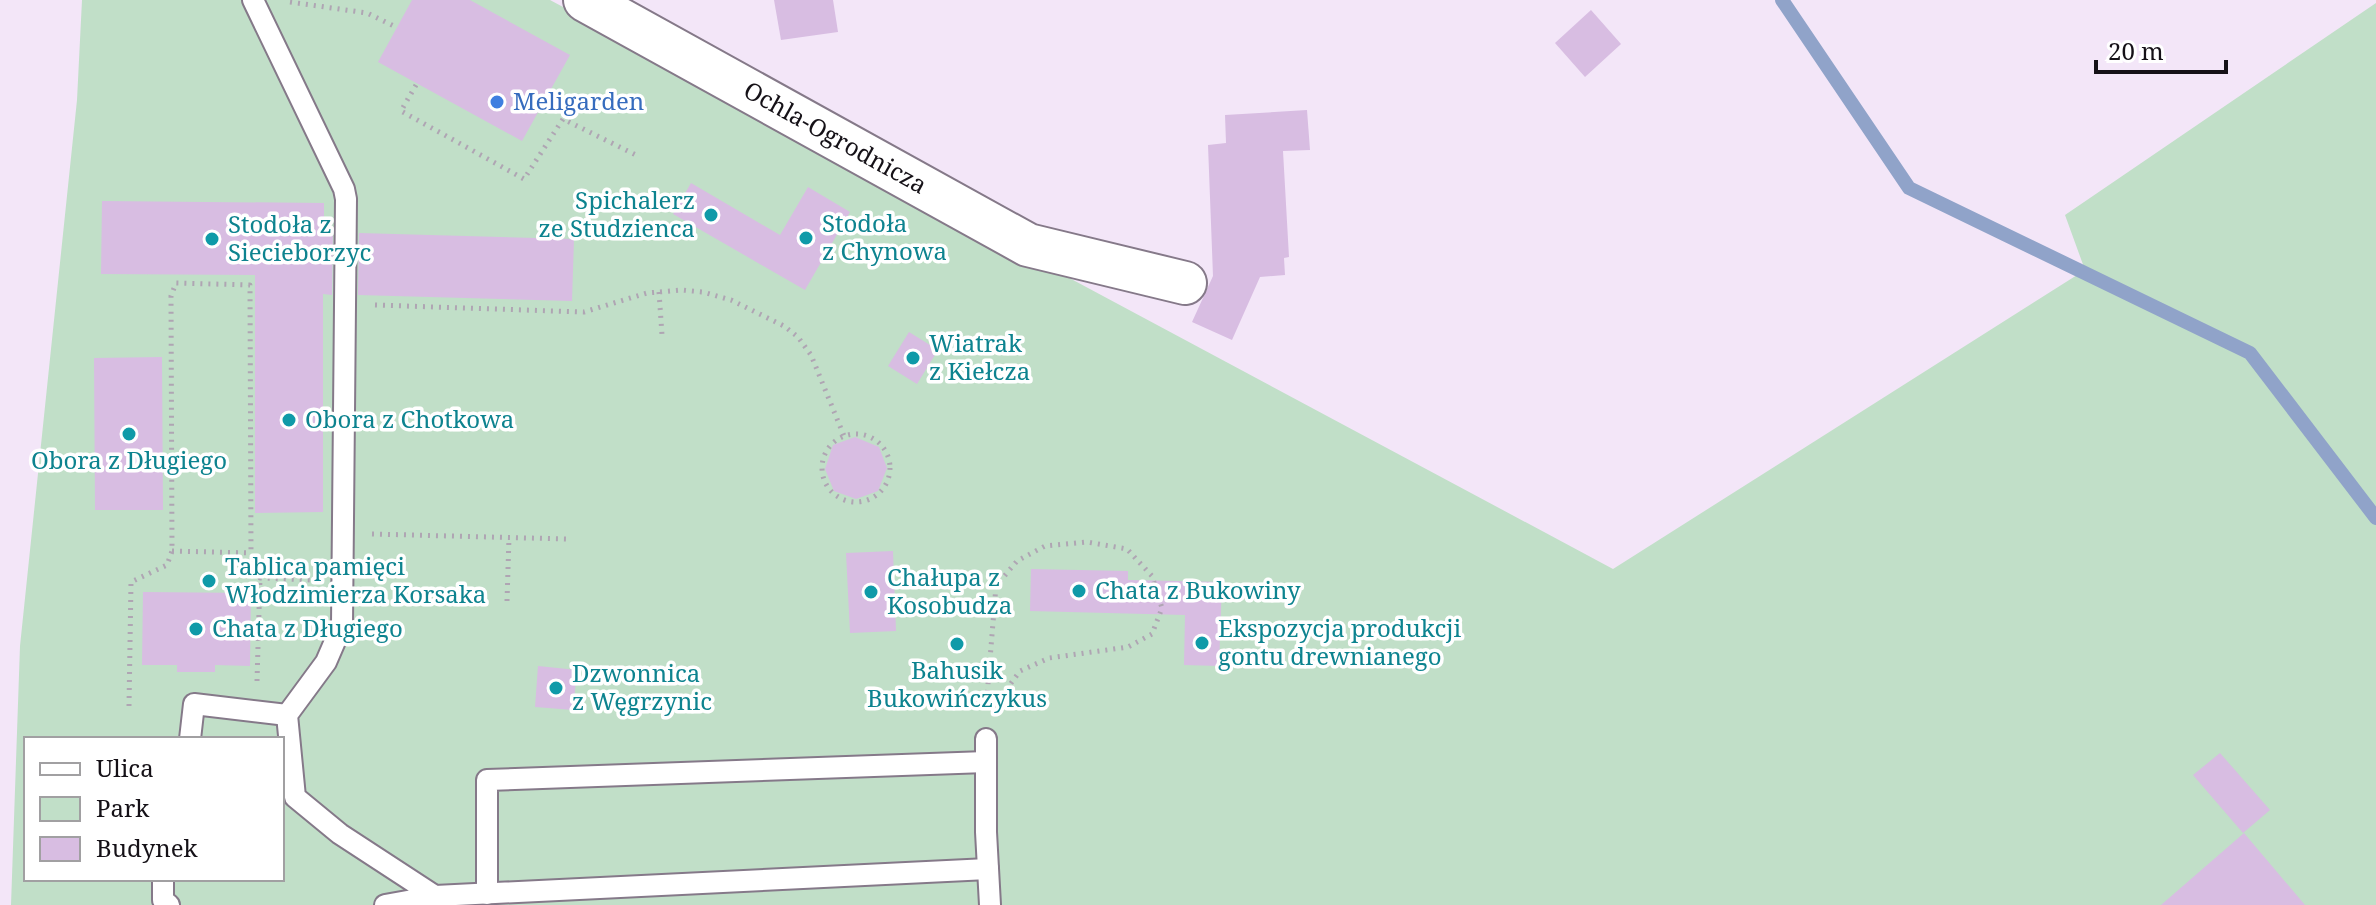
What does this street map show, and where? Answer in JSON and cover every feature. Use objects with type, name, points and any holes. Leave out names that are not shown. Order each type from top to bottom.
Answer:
[{"type":"street","name":"Ochla-Ogrodnicza","points":[[585,0],[1028,245],[1185,283]]},
{"type":"lane","points":[[253,0],[344,189],[342,625],[326,662],[287,715],[295,797],[340,834],[435,896]]},
{"type":"lane","points":[[190,737],[194,704],[287,715]]},
{"type":"lane","points":[[986,730],[990,905]]},
{"type":"lane","points":[[487,894],[487,780],[986,762]]},
{"type":"lane","points":[[385,905],[435,896],[988,869]]},
{"type":"lane","points":[[163,881],[163,900],[169,905]]},
{"type":"path","points":[[289,2],[367,13],[396,27]]},
{"type":"path","points":[[416,85],[401,111],[524,179],[563,119],[638,156]]},
{"type":"path","points":[[129,706],[131,582],[167,565],[172,551],[171,296],[176,283],[250,285],[251,553],[260,578],[256,711]]},
{"type":"path","points":[[659,292],[662,335]]},
{"type":"path","points":[[344,304],[584,312],[647,293],[703,292],[731,300],[791,331],[811,355],[844,436]]},
{"type":"path","points":[[855,434],[872,438],[889,459],[888,477],[879,493],[872,498],[847,501],[827,486],[822,469],[826,452],[837,439],[844,436],[855,434]]},
{"type":"path","points":[[343,534],[567,539]]},
{"type":"path","points":[[507,601],[509,537]]},
{"type":"path","points":[[1087,542],[1127,549],[1152,576],[1162,608],[1152,634],[1128,647],[1049,658],[1020,671],[986,730],[996,586],[1017,561],[1045,546],[1087,542]]},
{"type":"path","points":[[172,551],[251,553]]},
{"type":"path","points":[[260,578],[342,582]]},
{"type":"green space","points":[[82,0],[550,0],[1613,569],[2085,270],[2065,215],[2376,3],[2376,905],[11,905],[20,646],[77,100]]},
{"type":"building","name":"Meligarden","points":[[412,0],[470,0],[570,55],[522,141],[378,62]]},
{"type":"building","points":[[774,0],[833,0],[838,32],[781,40]]},
{"type":"building","points":[[1591,10],[1621,44],[1585,77],[1555,43]]},
{"type":"building","points":[[1307,110],[1310,150],[1283,151],[1289,257],[1284,258],[1285,275],[1260,277],[1232,340],[1192,322],[1213,276],[1208,145],[1226,143],[1225,115]]},
{"type":"building","points":[[691,183],[780,235],[808,187],[850,212],[805,290],[673,214]]},
{"type":"building","points":[[102,201],[324,203],[324,232],[333,232],[332,295],[323,294],[323,512],[255,513],[255,275],[101,274]]},
{"type":"building","points":[[359,233],[574,239],[572,301],[358,295]]},
{"type":"building","name":"Wiatrak z Kiełcza","points":[[909,332],[938,350],[917,384],[888,366]]},
{"type":"building","name":"Obora z Długiego","points":[[162,357],[163,510],[95,510],[94,358]]},
{"type":"building","points":[[855,437],[879,447],[887,468],[878,491],[856,499],[834,491],[825,469],[833,445]]},
{"type":"building","name":"Chałupa z Kosobudza","points":[[893,551],[896,631],[850,633],[846,553]]},
{"type":"building","points":[[1031,569],[1128,571],[1128,580],[1222,582],[1219,666],[1184,665],[1185,615],[1030,611]]},
{"type":"building","name":"Chata z Długiego","points":[[143,592],[251,593],[250,666],[215,665],[215,672],[177,672],[177,665],[142,665]]},
{"type":"building","name":"Dzwonnica z Węgrzynic","points":[[538,666],[577,670],[573,710],[535,707]]},
{"type":"building","points":[[2220,753],[2270,810],[2243,833],[2193,775]]},
{"type":"building","points":[[2244,833],[2305,905],[2161,905]]},
{"type":"waterway","points":[[1782,0],[1909,188],[2250,353],[2376,518]]},
{"type":"place","name":"Meligarden","points":[[497,102]]},
{"type":"place","name":"Spichalerz ze Studzienca","points":[[711,215]]},
{"type":"place","name":"Stodoła z Chynowa","points":[[806,238]]},
{"type":"place","name":"Stodoła z Siecieborzyc","points":[[212,239]]},
{"type":"place","name":"Wiatrak z Kiełcza","points":[[913,358]]},
{"type":"place","name":"Obora z Chotkowa","points":[[289,420]]},
{"type":"place","name":"Obora z Długiego","points":[[129,434]]},
{"type":"place","name":"Tablica pamięci Włodzimierza Korsaka","points":[[209,581]]},
{"type":"place","name":"Chata z Bukowiny","points":[[1079,591]]},
{"type":"place","name":"Chałupa z Kosobudza","points":[[871,592]]},
{"type":"place","name":"Chata z Długiego","points":[[196,629]]},
{"type":"place","name":"Ekspozycja produkcji gontu drewnianego","points":[[1202,643]]},
{"type":"place","name":"Bahusik Bukowińczykus","points":[[957,644]]},
{"type":"place","name":"Dzwonnica z Węgrzynic","points":[[556,688]]}]
